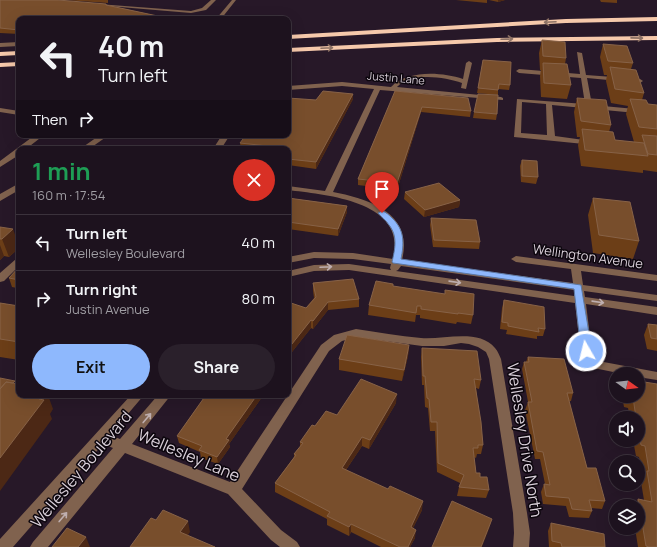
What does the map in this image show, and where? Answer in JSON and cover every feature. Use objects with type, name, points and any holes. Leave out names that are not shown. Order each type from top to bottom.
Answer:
[{"type":"highway","points":[[291,37],[571,21],[657,19]]},
{"type":"highway","points":[[291,42],[520,31]]},
{"type":"highway","points":[[291,50],[524,39],[657,38]]},
{"type":"highway","points":[[0,54],[16,53]]},
{"type":"highway","points":[[0,65],[16,64]]},
{"type":"street","points":[[94,5],[184,12],[199,11],[204,9],[214,0]]},
{"type":"street","points":[[221,16],[234,0]]},
{"type":"street","points":[[0,45],[16,44]]},
{"type":"street","points":[[579,53],[589,106]]},
{"type":"street","points":[[462,95],[469,63]]},
{"type":"street","points":[[519,71],[640,81]]},
{"type":"street","points":[[392,89],[399,82],[413,78],[446,77],[465,82]]},
{"type":"street","name":"Justin Lane","points":[[291,88],[334,84],[501,99]]},
{"type":"street","points":[[328,193],[378,88]]},
{"type":"street","points":[[598,143],[517,135],[519,100],[657,113]]},
{"type":"street","points":[[549,102],[551,138]]},
{"type":"street","points":[[0,110],[16,113]]},
{"type":"street","points":[[25,146],[36,138]]},
{"type":"street","points":[[88,146],[100,138]]},
{"type":"street","points":[[0,165],[16,153]]},
{"type":"street","points":[[291,188],[347,197],[366,204],[388,218],[399,234],[400,246],[394,273]]},
{"type":"street","points":[[0,198],[16,189]]},
{"type":"street","points":[[291,259],[333,254],[657,298]]},
{"type":"street","name":"Wellington Avenue","points":[[516,258],[657,278]]},
{"type":"street","points":[[0,279],[16,264]]},
{"type":"street","points":[[291,273],[314,268],[337,266],[657,311]]},
{"type":"street","points":[[576,267],[588,363],[657,376]]},
{"type":"street","name":"Wellesley Drive North","points":[[233,490],[325,348],[341,336],[359,333],[422,342],[444,342],[461,339],[470,340],[482,344],[490,350],[495,359],[520,513],[522,533],[521,547]]},
{"type":"street","name":"Wellesley Boulevard","points":[[3,547],[135,398]]},
{"type":"street","name":"Wellesley Boulevard","points":[[38,547],[163,398]]},
{"type":"street","name":"Wellesley Lane","points":[[101,437],[233,490],[276,535],[292,547]]},
{"type":"building","points":[[0,0],[58,0],[106,4],[158,16],[16,16],[16,30],[0,28]]},
{"type":"building","points":[[542,40],[565,42],[566,58],[543,56]]},
{"type":"building","points":[[603,44],[627,46],[633,63],[608,61]]},
{"type":"building","points":[[483,60],[511,62],[510,85],[499,84],[498,90],[478,88]]},
{"type":"building","points":[[543,63],[567,64],[571,85],[544,83]]},
{"type":"building","points":[[610,67],[636,70],[644,93],[615,89]]},
{"type":"building","points":[[323,91],[353,94],[316,162],[291,159],[291,146],[268,146],[240,143],[244,138],[291,138],[291,98],[316,100]]},
{"type":"building","points":[[395,91],[468,98],[471,111],[422,107],[397,183],[358,179]]},
{"type":"building","points":[[478,94],[498,95],[497,114],[474,112]]},
{"type":"building","points":[[577,98],[606,100],[611,125],[581,121]]},
{"type":"building","points":[[630,99],[646,100],[648,104],[657,105],[657,129],[639,127]]},
{"type":"building","points":[[582,129],[613,132],[615,140],[644,143],[648,156],[585,150]]},
{"type":"building","points":[[642,135],[657,136],[657,155],[648,154]]},
{"type":"building","points":[[522,160],[537,161],[538,177],[522,176]]},
{"type":"building","points":[[439,183],[460,200],[425,210],[405,192]]},
{"type":"building","points":[[291,198],[347,206],[338,229],[291,222]]},
{"type":"building","points":[[593,198],[630,202],[639,241],[599,235]]},
{"type":"building","points":[[431,218],[476,220],[480,242],[434,240]]},
{"type":"building","points":[[0,227],[13,229],[2,239],[0,239]]},
{"type":"building","points":[[16,270],[16,279],[9,278]]},
{"type":"building","points":[[353,279],[359,299],[328,302],[313,321],[311,320],[291,345],[291,303],[306,308],[316,297],[313,283]]},
{"type":"building","points":[[376,281],[393,284],[393,286],[445,294],[445,290],[474,294],[473,315],[421,309],[421,306],[417,306],[416,313],[369,305]]},
{"type":"building","points":[[504,300],[544,307],[545,329],[538,328],[539,332],[508,326],[508,323],[502,322]]},
{"type":"building","points":[[0,303],[16,306],[16,342],[0,339]]},
{"type":"building","points":[[648,324],[657,325],[657,339],[651,338]]},
{"type":"building","points":[[347,335],[409,345],[404,370],[339,359]]},
{"type":"building","points":[[422,348],[477,351],[481,380],[474,379],[483,445],[478,445],[478,448],[473,448],[476,473],[480,473],[480,477],[487,477],[489,490],[459,487],[464,475],[438,463],[437,422],[431,422],[425,376],[423,376]]},
{"type":"building","points":[[528,357],[564,359],[573,393],[567,393],[587,468],[596,468],[605,501],[589,500],[592,511],[572,509],[569,498],[546,496],[544,484],[550,485],[543,452],[537,451],[528,402],[532,402],[524,362],[529,362]]},
{"type":"building","points":[[0,378],[15,381],[13,383],[6,382],[0,389]]},
{"type":"building","points":[[361,379],[397,394],[370,440],[362,437],[342,468],[388,489],[390,486],[423,501],[411,527],[416,530],[408,547],[400,547],[351,524],[349,527],[327,516],[330,512],[275,483],[296,455],[294,454],[303,443],[300,442],[312,425],[315,426],[326,411],[337,415]]},
{"type":"building","points":[[6,382],[16,384],[16,398],[40,398],[44,400],[0,458],[0,389]]},
{"type":"building","points":[[645,382],[657,384],[657,547],[646,546],[644,535],[645,500],[652,502],[645,446],[645,411],[635,411],[634,403],[645,403]]},
{"type":"building","points":[[204,398],[255,398],[226,439],[229,440],[217,457],[199,450],[202,446],[177,436]]},
{"type":"building","points":[[452,501],[492,519],[481,547],[432,547]]},
{"type":"building","points":[[163,510],[188,521],[180,532],[215,547],[130,547],[151,518],[156,520]]},
{"type":"building","points":[[551,523],[604,534],[605,547],[562,547],[561,543],[552,541]]},
{"type":"building","points":[[67,528],[86,537],[78,547],[52,547]]},
{"type":"route","points":[[382,213],[388,218],[399,234],[400,246],[397,262],[578,287],[586,351]]}]
